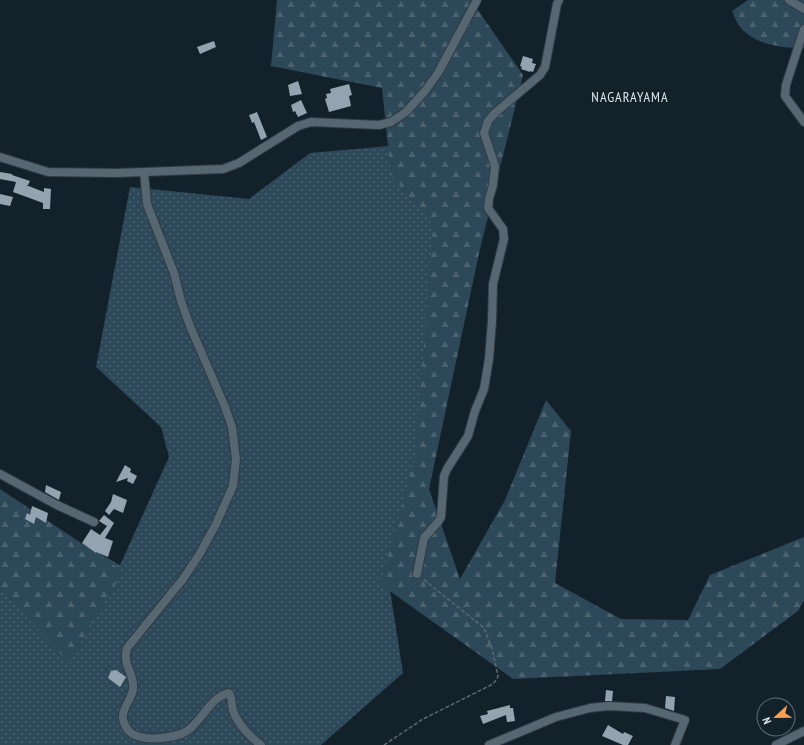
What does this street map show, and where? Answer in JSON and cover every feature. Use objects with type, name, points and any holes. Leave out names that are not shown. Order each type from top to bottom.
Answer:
[{"type":"street","points":[[0,157],[48,172],[117,173],[223,169],[239,163],[298,126],[311,122],[379,125],[391,122],[406,112],[425,91],[438,73],[477,0]]},
{"type":"street","points":[[417,574],[424,538],[438,522],[441,516],[444,476],[468,436],[475,410],[484,389],[489,360],[493,284],[504,239],[503,229],[488,208],[488,200],[493,185],[495,166],[484,133],[488,121],[495,113],[540,75],[545,67],[559,0]]},
{"type":"street","points":[[789,0],[804,9]]},
{"type":"street","points":[[804,29],[786,84],[785,96],[804,122]]},
{"type":"street","points":[[144,172],[147,204],[174,273],[181,301],[190,326],[225,406],[232,427],[236,459],[233,486],[216,524],[199,556],[183,579],[127,648],[125,656],[126,664],[133,684],[133,691],[123,715],[124,722],[126,728],[137,737],[153,739],[175,736],[186,732],[195,724],[216,699],[222,694],[229,692],[232,697],[233,710],[238,721],[248,734],[261,745]]},
{"type":"street","points":[[0,474],[57,505],[94,522]]},
{"type":"street","points":[[489,745],[556,717],[590,708],[609,706],[645,708],[685,720],[675,745]]},
{"type":"street","points":[[776,745],[804,731]]},
{"type":"path","points":[[384,745],[423,719],[493,684],[498,676],[492,648],[484,628],[417,574]]},
{"type":"green space","points":[[277,0],[471,0],[523,75],[480,249],[429,489],[460,579],[505,500],[546,400],[571,431],[555,583],[621,619],[688,620],[710,575],[804,537],[804,600],[798,611],[720,669],[513,679],[380,584],[415,457],[433,225],[391,175],[382,88],[271,66]]},
{"type":"green space","points":[[748,0],[804,0],[804,48],[781,47],[765,43],[751,37],[737,23],[732,11]]},
{"type":"green space","points":[[424,143],[464,236],[390,590],[403,673],[321,745],[0,745],[0,498],[120,565],[169,457],[161,427],[96,367],[130,187],[249,199],[310,153]]},
{"type":"green space","points":[[0,489],[123,571],[69,663],[0,589]]},
{"type":"building","points":[[214,41],[216,47],[200,54],[197,47]]},
{"type":"building","points":[[523,56],[533,59],[532,63],[536,64],[533,72],[521,69],[522,67],[520,66]]},
{"type":"building","points":[[298,81],[302,94],[290,96],[288,85]]},
{"type":"building","points":[[349,84],[352,95],[349,96],[351,106],[329,112],[325,99],[327,98],[326,94],[331,93],[330,89]]},
{"type":"building","points":[[301,100],[307,113],[298,117],[295,111],[293,112],[291,105]]},
{"type":"building","points":[[257,112],[267,137],[261,140],[254,122],[252,123],[249,115]]},
{"type":"building","points":[[0,172],[12,174],[30,181],[28,185],[26,185],[44,192],[44,188],[51,189],[50,209],[43,209],[43,203],[13,192],[16,182],[0,179]]},
{"type":"building","points":[[0,194],[13,197],[10,206],[0,204]]},
{"type":"building","points":[[125,465],[131,469],[130,472],[137,476],[133,484],[127,481],[128,478],[116,482]]},
{"type":"building","points":[[46,485],[61,492],[59,500],[45,492]]},
{"type":"building","points":[[113,494],[127,500],[123,513],[114,509],[109,515],[105,511],[111,502]]},
{"type":"building","points":[[32,506],[48,513],[46,523],[36,517],[34,524],[25,519],[27,513],[30,515]]},
{"type":"building","points":[[104,515],[114,523],[105,538],[113,541],[108,557],[96,553],[82,543],[91,529],[100,535],[107,526],[99,521]]},
{"type":"building","points":[[116,670],[126,677],[120,687],[108,678],[111,671]]},
{"type":"building","points":[[606,690],[613,691],[612,701],[605,701]]},
{"type":"building","points":[[666,696],[675,697],[674,711],[665,708]]},
{"type":"building","points":[[510,705],[510,708],[513,708],[515,721],[507,722],[506,715],[483,724],[480,716],[488,714],[487,711]]},
{"type":"building","points":[[608,725],[623,734],[624,732],[633,736],[628,745],[623,745],[602,736]]},
{"type":"district","name":"NAGARAYAMA","points":[[630,97]]}]
